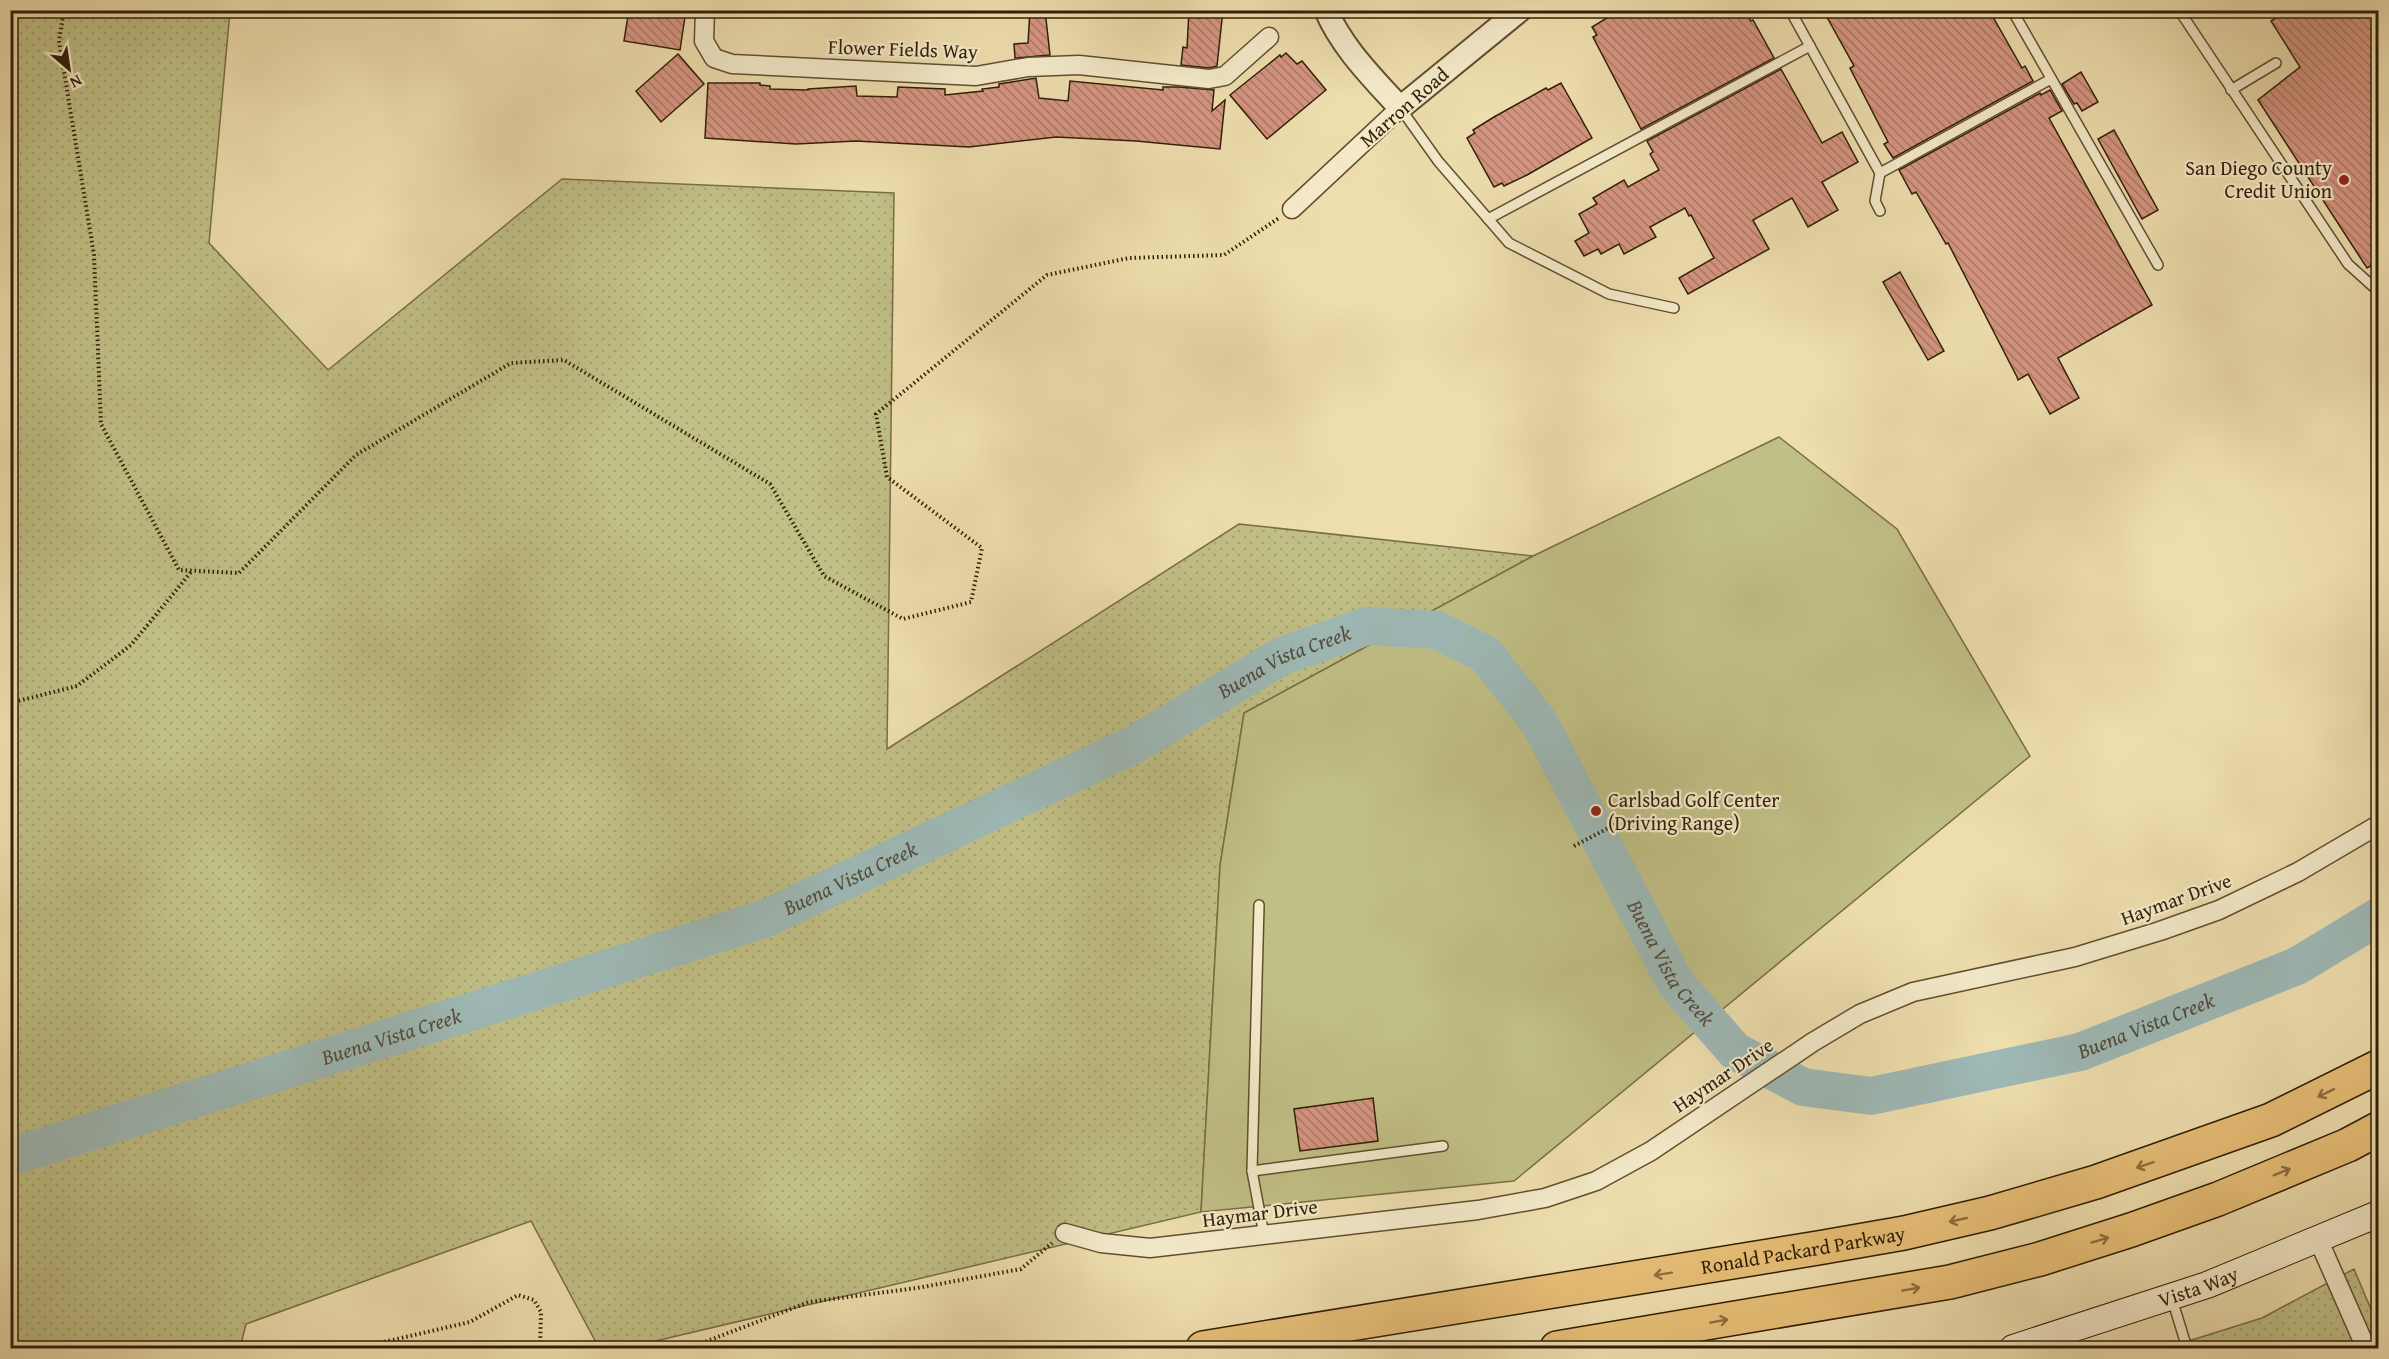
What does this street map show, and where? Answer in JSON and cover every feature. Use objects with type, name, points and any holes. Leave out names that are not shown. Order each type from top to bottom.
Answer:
[{"type":"highway","name":"Ronald Packard Parkway","points":[[1203,1348],[1818,1248],[1904,1233],[1989,1213],[2096,1182],[2271,1120],[2379,1067]]},
{"type":"highway","points":[[1557,1348],[1950,1282],[2131,1230],[2348,1145],[2379,1129]]},
{"type":"main road","name":"Vista Way","points":[[2013,1348],[2211,1284],[2318,1239],[2376,1222]]},
{"type":"street","name":"Flower Fields Way","points":[[705,10],[704,41],[714,58],[732,64],[952,75],[976,76],[1028,67],[1079,65],[1209,79],[1225,76],[1269,37]]},
{"type":"street","points":[[1326,10],[1332,24],[1356,59],[1400,108]]},
{"type":"street","name":"Marron Road","points":[[1292,209],[1400,108],[1520,10]]},
{"type":"street","name":"Haymar Drive","points":[[1065,1233],[1101,1243],[1150,1248],[1478,1210],[1545,1198],[1596,1181],[1651,1151],[1813,1042],[1860,1014],[1913,992],[2075,957],[2219,910],[2298,872],[2379,825]]},
{"type":"street","points":[[2318,1239],[2366,1348]]},
{"type":"lane","points":[[1790,10],[1880,173],[1875,201],[1881,211]]},
{"type":"lane","points":[[2012,10],[2158,265]]},
{"type":"lane","points":[[2179,10],[2348,264],[2377,289]]},
{"type":"lane","points":[[1488,219],[1810,46]]},
{"type":"lane","points":[[2231,90],[2276,63]]},
{"type":"lane","points":[[1880,173],[2051,79]]},
{"type":"lane","points":[[1400,108],[1438,161],[1509,243],[1609,294],[1674,308]]},
{"type":"lane","points":[[1259,905],[1252,1171],[1264,1235]]},
{"type":"lane","points":[[1252,1171],[1443,1146]]},
{"type":"lane","points":[[2171,1297],[2187,1348]]},
{"type":"path","points":[[64,10],[59,41],[94,255],[101,424],[179,570],[239,573],[356,455],[511,363],[564,360],[770,484],[824,576],[903,620],[971,602],[982,548],[887,477],[876,414],[1047,275],[1129,258],[1224,255],[1292,209]]},
{"type":"path","points":[[10,703],[77,686],[131,645],[192,571]]},
{"type":"path","points":[[1574,846],[1618,823]]},
{"type":"path","points":[[689,1348],[809,1302],[917,1288],[1021,1269],[1065,1233]]},
{"type":"path","points":[[358,1348],[470,1322],[518,1295],[534,1300],[541,1312],[540,1348]]},
{"type":"shaded area","points":[[10,11],[230,11],[209,243],[328,370],[562,179],[894,193],[887,749],[1239,524],[1533,556],[1244,713],[1220,866],[1201,1212],[626,1348],[599,1348],[531,1221],[246,1324],[240,1348],[11,1348]]},
{"type":"shaded area","name":"Carlsbad Golf Center (Driving Range)","points":[[1779,437],[1897,529],[2030,756],[1514,1181],[1201,1212],[1220,866],[1244,713],[1533,556]]},
{"type":"shaded area","points":[[2354,1269],[2378,1326],[2378,1348],[2166,1348],[2262,1318]]},
{"type":"building","points":[[629,10],[686,10],[680,50],[624,41]]},
{"type":"building","points":[[1030,10],[1045,10],[1050,55],[1015,58],[1014,44],[1028,43]]},
{"type":"building","points":[[1189,10],[1223,10],[1217,66],[1209,68],[1181,65],[1183,47],[1187,48]]},
{"type":"building","points":[[1620,10],[1745,10],[1774,58],[1641,129],[1593,37],[1597,35],[1592,27]]},
{"type":"building","points":[[1823,10],[1989,10],[2022,68],[2025,66],[2033,81],[1893,158],[1884,144],[1888,142],[1850,68],[1854,66]]},
{"type":"building","name":"San Diego County Credit Union","points":[[2289,10],[2379,10],[2379,261],[2367,268],[2258,100],[2300,67],[2271,21]]},
{"type":"building","points":[[1286,53],[1297,64],[1302,61],[1326,90],[1267,139],[1230,95],[1280,55],[1281,57]]},
{"type":"building","points":[[678,54],[704,84],[661,122],[636,91]]},
{"type":"building","points":[[1781,69],[1822,143],[1842,132],[1858,162],[1822,182],[1838,210],[1808,227],[1792,198],[1753,220],[1769,249],[1688,294],[1679,278],[1714,258],[1685,208],[1650,227],[1656,237],[1624,254],[1619,244],[1601,254],[1598,249],[1584,256],[1575,241],[1589,233],[1579,214],[1597,204],[1593,198],[1624,180],[1628,187],[1659,170],[1650,154],[1653,152],[1647,141]]},
{"type":"building","points":[[2081,72],[2098,102],[2082,111],[2077,103],[2074,104],[2062,84]]},
{"type":"building","points":[[1036,78],[1039,98],[1068,101],[1070,81],[1163,90],[1163,87],[1179,87],[1214,90],[1212,111],[1225,100],[1220,149],[1136,141],[1056,137],[969,147],[856,141],[796,144],[705,138],[708,83],[760,83],[760,85],[770,86],[770,89],[808,90],[856,86],[857,96],[897,97],[898,87],[945,89],[945,95],[983,91],[982,89],[999,87],[999,84]]},
{"type":"building","points":[[1561,83],[1592,138],[1527,175],[1504,186],[1502,183],[1494,187],[1467,138],[1475,133],[1473,130],[1494,117],[1546,88],[1548,90]]},
{"type":"building","points":[[2050,90],[2062,111],[2049,118],[2152,305],[2058,358],[2079,398],[2050,414],[2028,374],[2018,380],[1948,243],[1946,244],[1916,192],[1912,194],[1899,170],[2040,93],[2041,95]]},
{"type":"building","points":[[2114,130],[2158,210],[2142,219],[2098,139]]},
{"type":"building","points":[[1900,272],[1944,351],[1928,360],[1883,282]]},
{"type":"building","points":[[1373,1098],[1378,1141],[1300,1151],[1294,1109]]},
{"type":"waterway","name":"Buena Vista Creek","points":[[10,1157],[764,919],[1135,744],[1282,656],[1367,626],[1437,630],[1485,654],[1539,722],[1676,984],[1735,1051],[1803,1087],[1871,1096],[2080,1052],[2297,966],[2378,917]]},
{"type":"place","name":"San Diego County Credit Union","points":[[2344,180]]},
{"type":"place","name":"Carlsbad Golf Center (Driving Range)","points":[[1596,811]]}]
